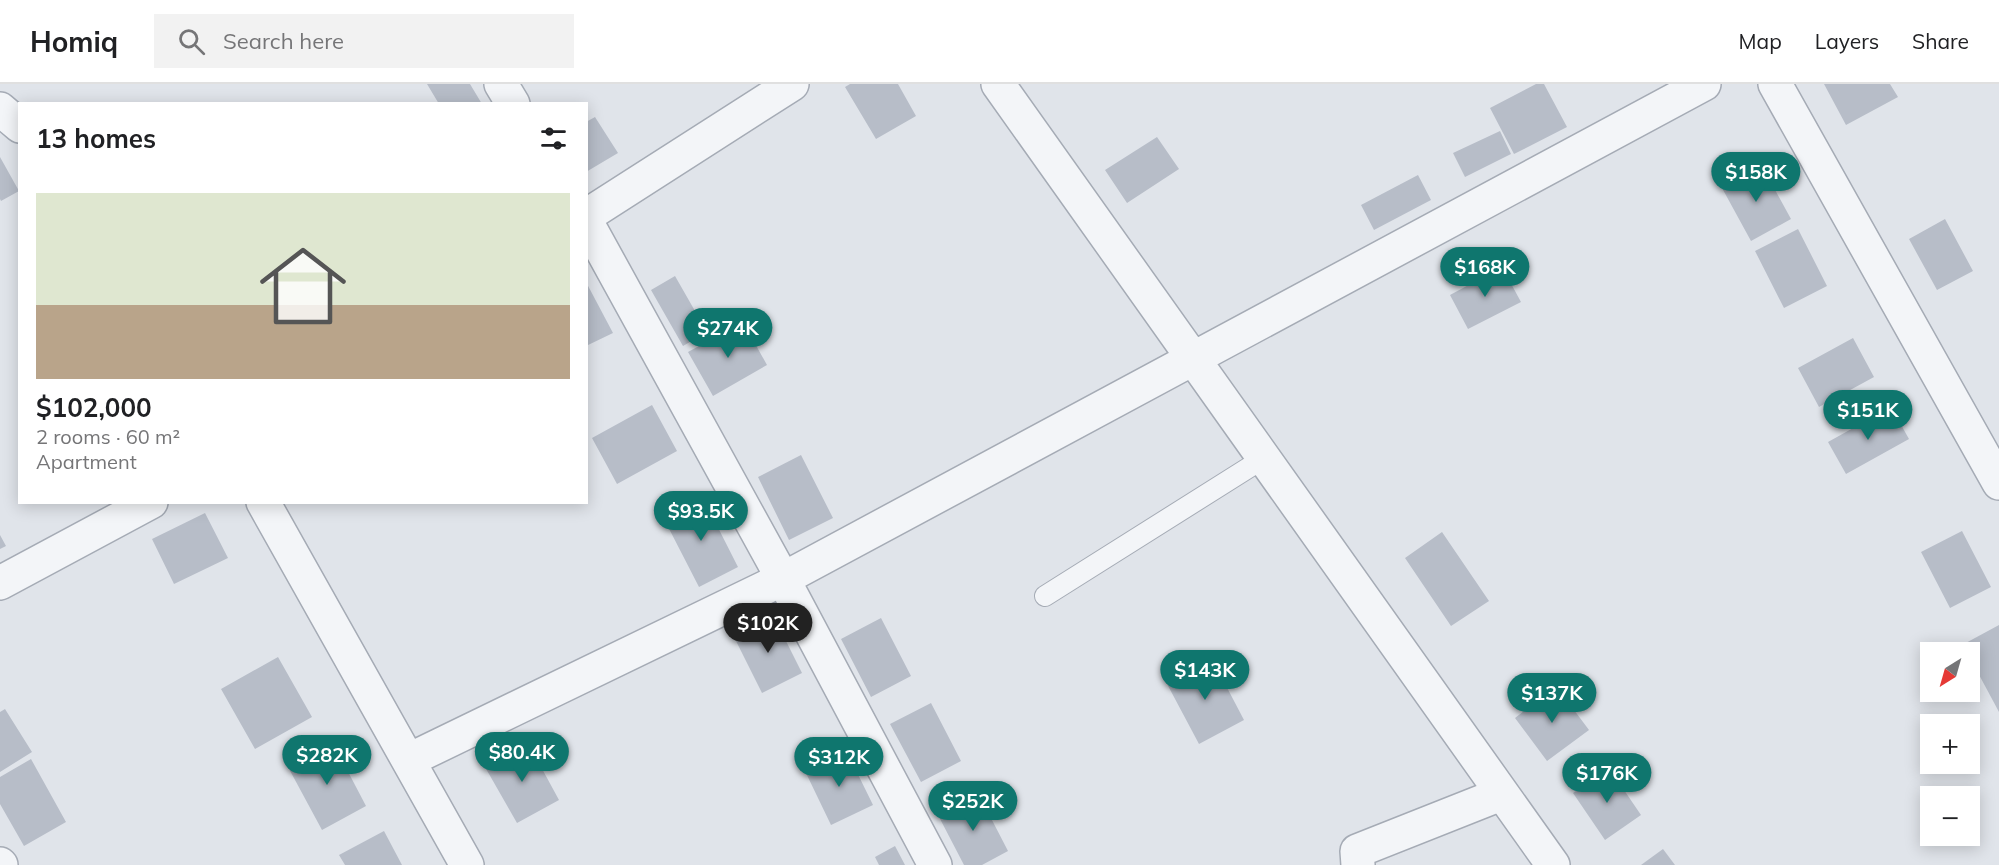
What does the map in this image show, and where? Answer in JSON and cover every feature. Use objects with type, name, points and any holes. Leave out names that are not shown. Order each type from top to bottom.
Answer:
[{"type":"street","points":[[501,84],[512,102]]},
{"type":"street","points":[[588,215],[792,84]]},
{"type":"street","points":[[998,84],[1553,865]]},
{"type":"street","points":[[409,760],[783,579],[1704,84]]},
{"type":"street","points":[[1775,84],[1999,483]]},
{"type":"street","points":[[0,109],[18,124]]},
{"type":"street","points":[[588,225],[783,579],[935,865]]},
{"type":"street","points":[[0,583],[147,504]]},
{"type":"street","points":[[264,504],[467,865]]},
{"type":"street","points":[[1358,865],[1357,851],[1501,794]]},
{"type":"lane","points":[[1045,596],[1264,458]]},
{"type":"building","points":[[427,84],[470,84],[481,102],[438,102]]},
{"type":"building","points":[[850,84],[898,84],[916,116],[876,139],[845,87]]},
{"type":"building","points":[[1536,84],[1544,84],[1567,127],[1514,154],[1490,108]]},
{"type":"building","points":[[1824,84],[1890,84],[1898,97],[1846,125]]},
{"type":"building","points":[[595,117],[618,153],[588,171],[588,121]]},
{"type":"building","points":[[1500,131],[1511,154],[1465,177],[1453,153]]},
{"type":"building","points":[[1157,137],[1179,169],[1127,203],[1105,170]]},
{"type":"building","points":[[0,157],[18,192],[1,201]]},
{"type":"building","points":[[1762,166],[1791,219],[1751,241],[1722,188]]},
{"type":"building","points":[[1418,175],[1431,200],[1374,230],[1361,205]]},
{"type":"building","points":[[1945,219],[1973,271],[1937,290],[1909,239]]},
{"type":"building","points":[[1798,229],[1827,286],[1784,308],[1755,251]]},
{"type":"building","points":[[1502,267],[1521,302],[1468,329],[1450,295]]},
{"type":"building","points":[[675,276],[707,332],[683,346],[651,290]]},
{"type":"building","points":[[588,286],[613,333],[588,345]]},
{"type":"building","points":[[743,322],[767,365],[713,396],[688,352]]},
{"type":"building","points":[[1853,338],[1874,377],[1819,407],[1798,368]]},
{"type":"building","points":[[652,405],[677,451],[617,484],[592,438]]},
{"type":"building","points":[[1891,407],[1909,439],[1846,474],[1828,442]]},
{"type":"building","points":[[801,455],[833,518],[789,540],[758,477]]},
{"type":"building","points":[[702,496],[738,567],[699,587],[663,517]]},
{"type":"building","points":[[205,513],[228,558],[174,584],[152,539]]},
{"type":"building","points":[[1962,531],[1991,587],[1950,608],[1921,552]]},
{"type":"building","points":[[1442,532],[1489,601],[1451,626],[1405,558]]},
{"type":"building","points":[[0,535],[6,546],[0,549]]},
{"type":"building","points":[[773,615],[802,673],[762,693],[733,635]]},
{"type":"building","points":[[881,618],[911,676],[871,697],[841,639]]},
{"type":"building","points":[[1999,625],[1999,712],[1980,677],[1980,642],[1968,642]]},
{"type":"building","points":[[278,657],[312,717],[255,749],[221,689]]},
{"type":"building","points":[[1212,659],[1244,720],[1199,744],[1166,682]]},
{"type":"building","points":[[1556,686],[1589,730],[1547,761],[1515,718]]},
{"type":"building","points":[[931,703],[961,761],[921,782],[890,724]]},
{"type":"building","points":[[5,709],[32,752],[0,772],[0,712]]},
{"type":"building","points":[[333,743],[366,806],[322,830],[288,767]]},
{"type":"building","points":[[528,743],[559,800],[517,823],[485,767]]},
{"type":"building","points":[[846,750],[873,805],[831,825],[805,771]]},
{"type":"building","points":[[31,759],[66,822],[24,846],[0,804],[0,777]]},
{"type":"building","points":[[1609,768],[1641,815],[1605,840],[1573,793]]},
{"type":"building","points":[[978,793],[1008,851],[982,865],[964,865],[938,815]]},
{"type":"building","points":[[384,831],[402,865],[345,865],[339,855]]},
{"type":"building","points":[[895,846],[905,865],[879,865],[875,857]]},
{"type":"building","points":[[1663,849],[1675,865],[1641,865]]}]
